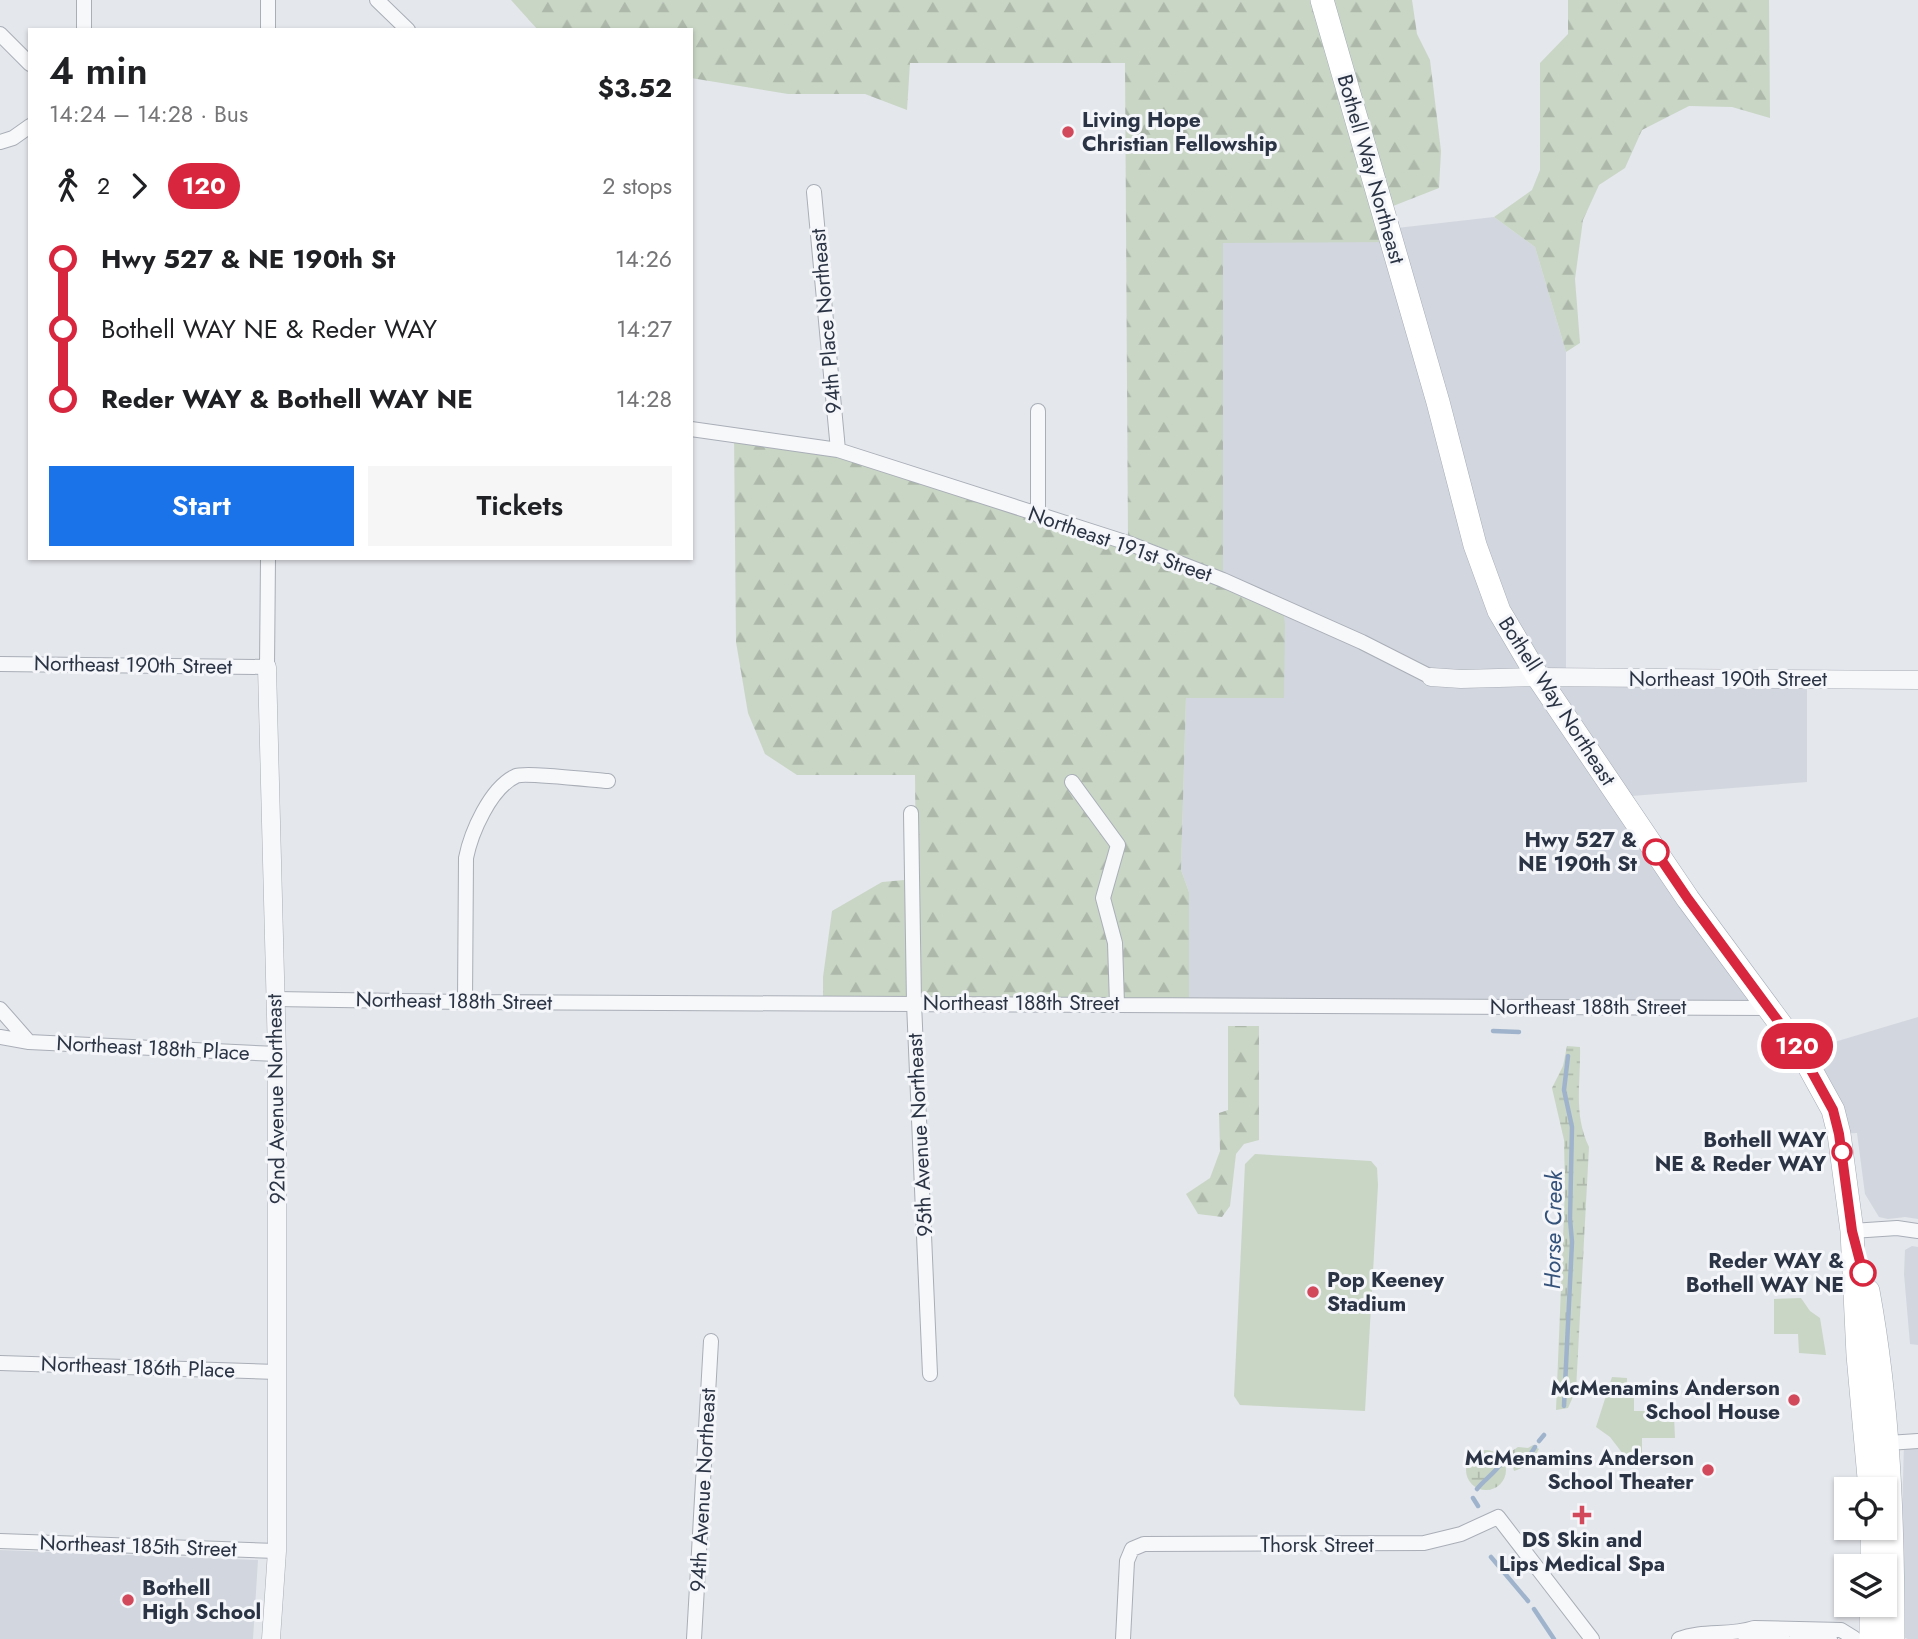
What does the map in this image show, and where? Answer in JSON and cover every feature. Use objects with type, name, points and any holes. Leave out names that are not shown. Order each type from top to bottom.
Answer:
[{"type":"main road","name":"Bothell Way Northeast","points":[[1322,0],[1438,402],[1475,545],[1499,611],[1538,677],[1688,899],[1815,1073],[1833,1110],[1839,1134],[1852,1231],[1858,1355],[1869,1477]]},
{"type":"main road","name":"Bothell Way Northeast","points":[[1852,1231],[1878,1346],[1888,1443],[1893,1527],[1893,1639]]},
{"type":"main road","points":[[1855,1639],[1865,1617]]},
{"type":"street","points":[[84,0],[84,28]]},
{"type":"street","points":[[268,0],[268,28]]},
{"type":"street","points":[[377,0],[406,28]]},
{"type":"street","points":[[0,34],[28,62]]},
{"type":"street","points":[[0,142],[13,138],[28,127]]},
{"type":"street","name":"94th Place Northeast","points":[[814,192],[838,450]]},
{"type":"street","points":[[1038,411],[1038,515]]},
{"type":"street","name":"Northeast 191st Street","points":[[693,429],[838,450],[1128,543],[1223,580],[1362,642],[1430,677],[1461,680],[1538,677]]},
{"type":"street","name":"92nd Avenue Northeast","points":[[268,560],[267,667],[277,1054],[277,1551],[271,1639]]},
{"type":"street","name":"Northeast 190th Street","points":[[0,664],[267,667]]},
{"type":"street","name":"Northeast 190th Street","points":[[1538,677],[1918,680]]},
{"type":"street","points":[[465,1002],[466,858],[470,839],[486,808],[501,786],[517,775],[608,781]]},
{"type":"street","points":[[1072,782],[1118,845],[1103,898],[1115,943],[1116,1004]]},
{"type":"street","name":"95th Avenue Northeast","points":[[911,813],[914,1003],[930,1374]]},
{"type":"street","name":"Northeast 188th Street","points":[[275,999],[1768,1008]]},
{"type":"street","name":"Northeast 188th Place","points":[[0,1009],[29,1042]]},
{"type":"street","name":"Northeast 188th Place","points":[[0,1037],[29,1042],[277,1054]]},
{"type":"street","points":[[1852,1231],[1897,1228],[1918,1231]]},
{"type":"street","name":"94th Avenue Northeast","points":[[694,1639],[711,1341]]},
{"type":"street","name":"Northeast 186th Place","points":[[0,1363],[277,1372]]},
{"type":"street","points":[[1888,1443],[1918,1441]]},
{"type":"street","name":"Thorsk Street","points":[[1123,1639],[1127,1561],[1132,1549],[1144,1544],[1424,1543],[1461,1534],[1498,1517],[1592,1639]]},
{"type":"street","name":"Northeast 185th Street","points":[[0,1541],[277,1551]]},
{"type":"street","points":[[1679,1639],[1692,1634],[1741,1632],[1754,1628],[1841,1630],[1855,1639]]},
{"type":"street","points":[[1741,1632],[1753,1638],[1783,1639]]},
{"type":"street","points":[[1797,1639],[1899,1639]]},
{"type":"shaded area","points":[[1494,217],[1535,247],[1566,352],[1566,682],[1807,679],[1807,782],[1619,797],[1768,1008],[1189,1004],[1189,892],[1181,870],[1186,698],[1283,698],[1223,580],[1223,242],[1391,242],[1388,229]]},
{"type":"shaded area","points":[[1918,1017],[1918,1219],[1888,1219],[1879,1217],[1865,1194],[1857,1133],[1839,1134],[1801,1052]]},
{"type":"shaded area","points":[[1912,1246],[1918,1247],[1918,1345],[1910,1344],[1904,1274],[1905,1250]]},
{"type":"shaded area","points":[[1918,1441],[1918,1639],[1908,1639],[1899,1636],[1904,1443]]},
{"type":"shaded area","name":"Bothell High School","points":[[0,1550],[258,1560],[253,1639],[0,1639]]},
{"type":"green space","points":[[511,0],[1412,0],[1417,34],[1430,60],[1441,151],[1439,188],[1383,210],[1392,242],[1223,243],[1223,580],[1283,607],[1284,698],[1186,698],[1181,870],[1189,892],[1189,1004],[823,1003],[823,977],[832,911],[882,882],[916,879],[915,775],[797,775],[765,754],[748,713],[736,642],[734,435],[838,450],[1128,543],[1125,63],[910,63],[907,110],[865,94],[788,94],[693,78],[693,28],[536,28]]},
{"type":"green space","points":[[1568,0],[1769,0],[1770,118],[1732,107],[1689,106],[1642,130],[1625,168],[1599,185],[1583,220],[1575,279],[1580,343],[1566,352],[1535,247],[1494,217],[1532,190],[1540,170],[1540,63],[1568,34]]},
{"type":"green space","points":[[1228,1026],[1259,1026],[1259,1140],[1244,1144],[1236,1154],[1230,1206],[1222,1217],[1198,1214],[1186,1194],[1210,1178],[1220,1151],[1219,1113],[1228,1110]]},
{"type":"green space","points":[[1567,1046],[1580,1047],[1579,1110],[1589,1147],[1576,1390],[1568,1408],[1556,1410],[1565,1190],[1564,1140],[1552,1088],[1563,1066]]},
{"type":"green space","points":[[1255,1154],[1371,1161],[1377,1168],[1365,1411],[1240,1405],[1234,1396],[1245,1164]]},
{"type":"green space","points":[[1801,1298],[1810,1311],[1820,1318],[1826,1355],[1799,1353],[1798,1334],[1774,1334],[1774,1299]]},
{"type":"green space","points":[[1612,1377],[1627,1378],[1627,1397],[1634,1397],[1634,1411],[1658,1411],[1659,1416],[1674,1416],[1675,1438],[1642,1438],[1642,1467],[1633,1467],[1610,1437],[1596,1427]]},
{"type":"green space","points":[[1533,1445],[1539,1449],[1534,1457],[1514,1471],[1509,1453],[1518,1447],[1528,1448]]},
{"type":"green space","points":[[1486,1450],[1500,1456],[1506,1470],[1500,1484],[1486,1490],[1472,1484],[1466,1470],[1472,1456]]},
{"type":"waterway","name":"Horse Creek","points":[[1493,1031],[1519,1032]]},
{"type":"waterway","name":"Horse Creek","points":[[1564,1406],[1572,1242],[1572,1127],[1564,1090],[1568,1056]]},
{"type":"waterway","name":"Horse Creek","points":[[1539,1441],[1544,1435]]},
{"type":"waterway","name":"Horse Creek","points":[[1513,1464],[1525,1463],[1535,1447]]},
{"type":"waterway","name":"Horse Creek","points":[[1477,1489],[1502,1462]]},
{"type":"waterway","name":"Horse Creek","points":[[1473,1498],[1478,1506]]},
{"type":"waterway","name":"Horse Creek","points":[[1491,1557],[1528,1601]]},
{"type":"waterway","name":"Horse Creek","points":[[1534,1609],[1554,1639]]},
{"type":"bus line","name":"120","points":[[1656,852],[1815,1073],[1833,1110],[1839,1134],[1852,1231],[1863,1273]]},
{"type":"place","name":"Living Hope Christian Fellowship","points":[[1068,132]]},
{"type":"place","name":"Hwy 527 & NE 190th St","points":[[1656,852]]},
{"type":"place","name":"Bothell WAY NE & Reder WAY","points":[[1842,1152]]},
{"type":"place","name":"Reder WAY & Bothell WAY NE","points":[[1863,1273]]},
{"type":"place","name":"Pop Keeney Stadium","points":[[1313,1292]]},
{"type":"place","name":"McMenamins Anderson School House","points":[[1794,1400]]},
{"type":"place","name":"McMenamins Anderson School Theater","points":[[1708,1470]]},
{"type":"place","name":"DS Skin and Lips Medical Spa","points":[[1582,1515]]},
{"type":"place","name":"Bothell High School","points":[[128,1600]]}]
